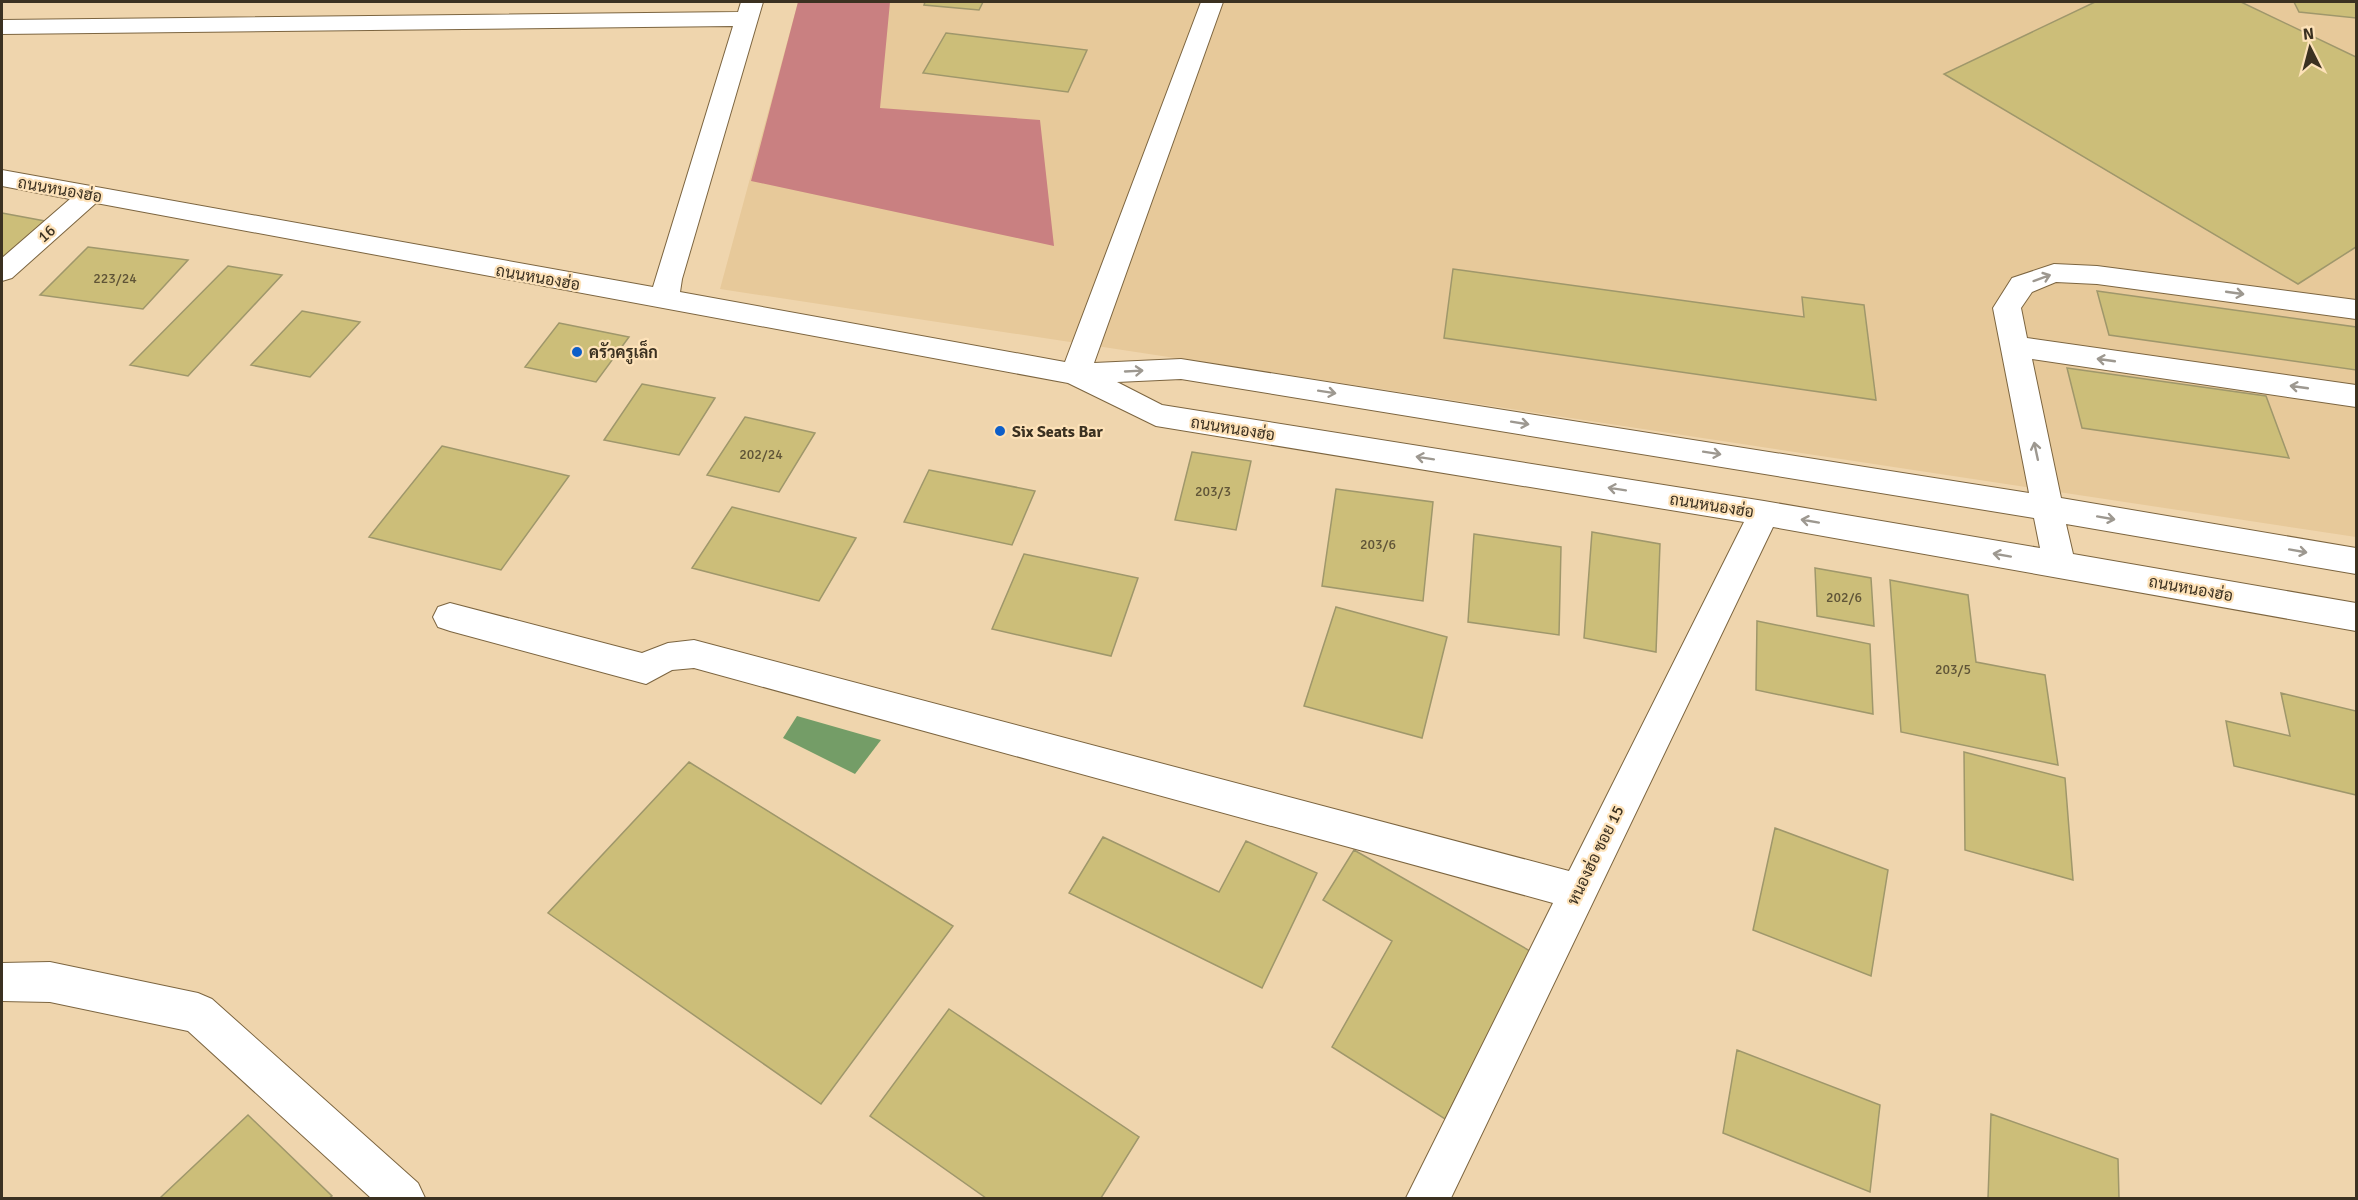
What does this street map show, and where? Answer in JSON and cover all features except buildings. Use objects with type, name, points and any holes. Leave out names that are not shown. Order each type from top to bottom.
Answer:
[{"type":"street","points":[[295,24],[310,2]]},
{"type":"street","points":[[1075,374],[1212,2]]},
{"type":"street","points":[[2,27],[295,24],[749,10],[668,279],[665,300]]},
{"type":"street","name":"ถนนหนองฮ่อ","points":[[2,178],[1075,374],[1181,369],[2048,508],[2356,561]]},
{"type":"street","name":"16","points":[[2,272],[90,195]]},
{"type":"street","points":[[2059,565],[2007,308],[2022,285],[2054,273],[2097,275],[2354,307]]},
{"type":"street","points":[[2014,346],[2356,396]]},
{"type":"street","name":"ถนนหนองฮ่อ","points":[[1075,374],[1156,415],[1764,513],[2356,617]]},
{"type":"street","name":"หนองฮ่อ ซอย 15","points":[[1428,1198],[1764,513]]},
{"type":"street","points":[[450,617],[646,669],[668,656],[694,654],[1577,891]]},
{"type":"street","points":[[2,982],[50,982],[198,1012],[403,1198]]},
{"type":"shaded area","points":[[798,2],[2356,2],[2356,537],[720,289]]},
{"type":"shaded area","points":[[798,2],[890,2],[880,108],[1040,120],[1054,246],[751,181]]},
{"type":"shaded area","points":[[797,716],[881,740],[855,774],[783,738]]},
{"type":"place","name":"ครัวครูเล็ก","points":[[577,352]]},
{"type":"place","name":"Six Seats Bar","points":[[1000,431]]}]
